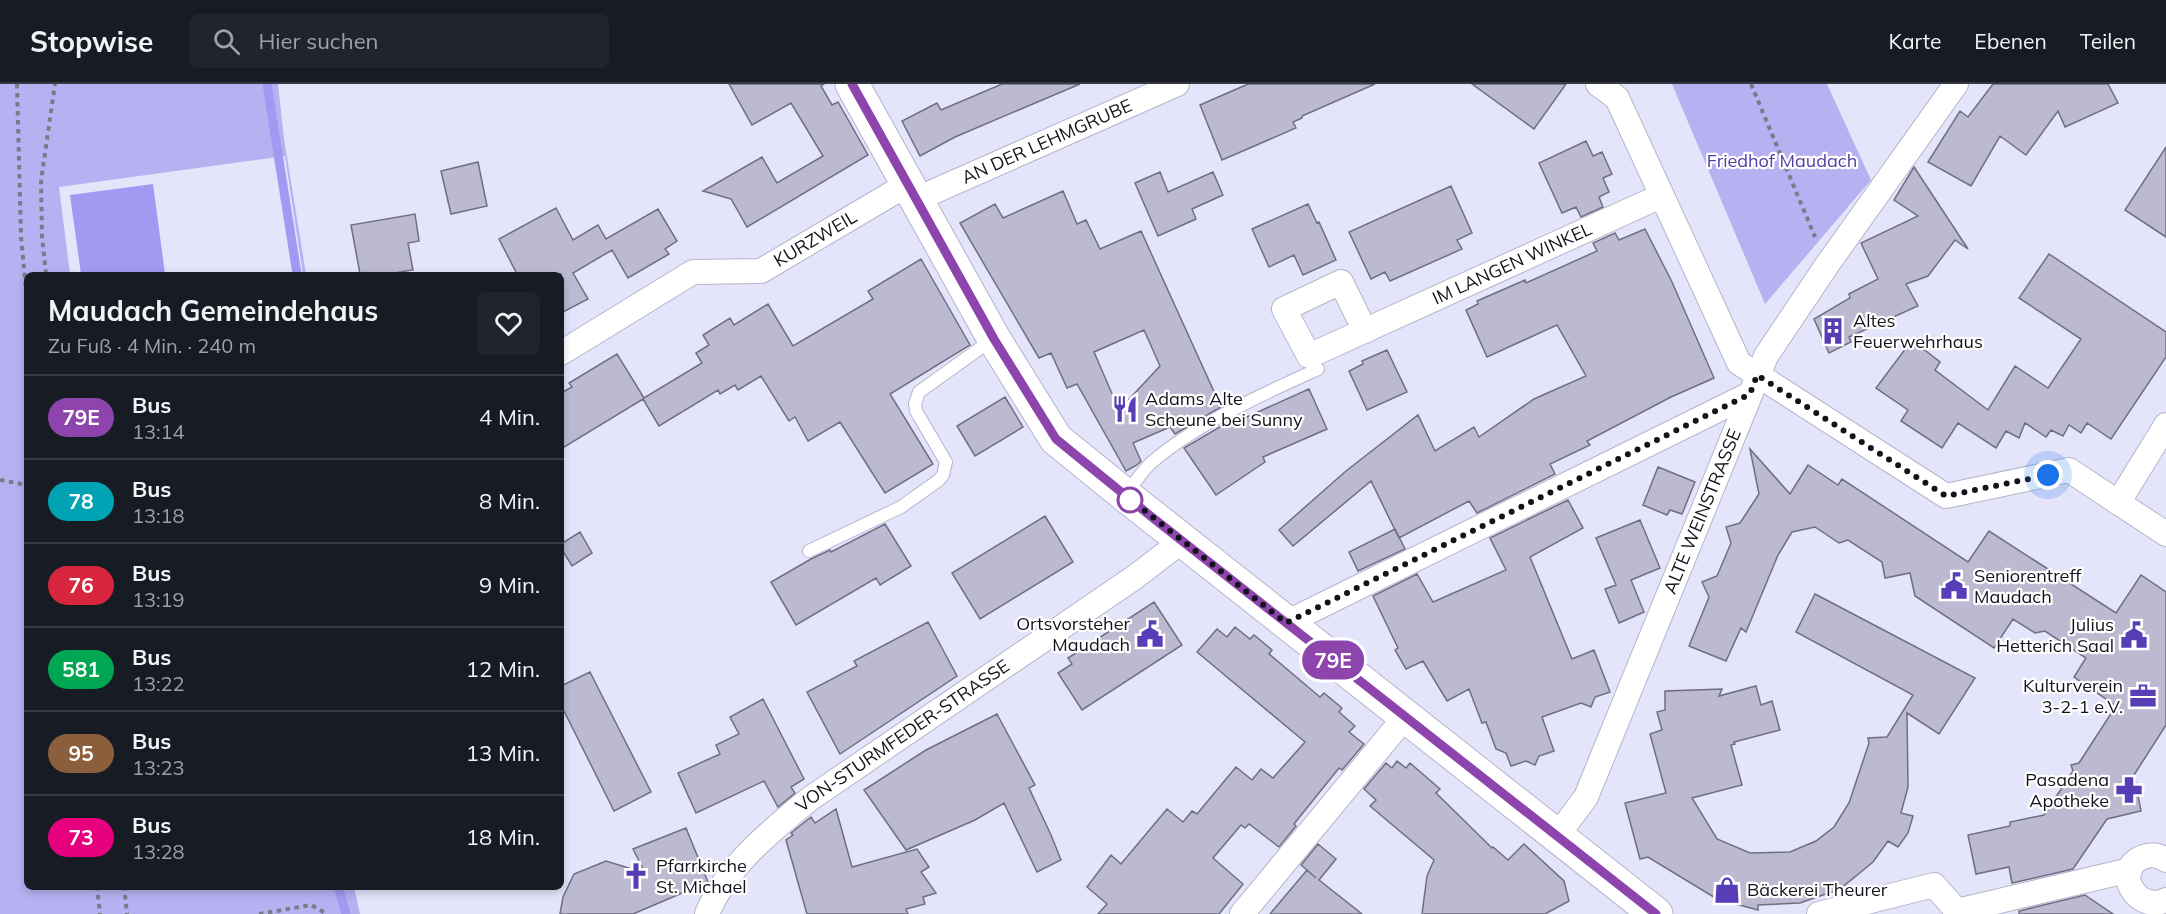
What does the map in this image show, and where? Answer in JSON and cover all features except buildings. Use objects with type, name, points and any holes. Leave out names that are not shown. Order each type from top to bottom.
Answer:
[{"type":"street","points":[[852,84],[994,339],[1056,439],[1557,836],[1639,909]]},
{"type":"street","name":"AN DER LEHMGRUBE","points":[[912,191],[1177,84]]},
{"type":"street","points":[[1598,84],[1617,98],[1739,363],[1754,384],[1946,496],[2068,470],[2166,534]]},
{"type":"street","name":"ALTE WEINSTRASSE","points":[[1557,836],[1586,797],[1766,356],[1827,265],[1956,84]]},
{"type":"street","name":"KURZWEIL","points":[[564,351],[693,272],[761,271],[912,191]]},
{"type":"street","name":"IM LANGEN WINKEL","points":[[1365,331],[1661,195]]},
{"type":"street","points":[[1286,623],[1754,384]]},
{"type":"street","points":[[2118,503],[2166,425]]},
{"type":"street","name":"VON-STURMFEDER-STRASSE","points":[[707,914],[726,881],[750,852],[811,798],[1136,577],[1182,541]]},
{"type":"street","points":[[1242,914],[1405,717]]},
{"type":"street","points":[[2165,856],[2147,856],[2140,859],[2130,870],[2128,878],[2132,894],[2138,900],[2154,904],[2166,900]]},
{"type":"street","points":[[1819,914],[1935,885],[1957,911],[1984,910],[2130,870]]},
{"type":"lane","points":[[809,551],[901,507],[939,480],[943,475],[946,462],[916,411],[915,404],[919,392],[994,339]]},
{"type":"lane","points":[[1125,495],[1151,463],[1195,433],[1260,395],[1318,369]]},
{"type":"path","points":[[17,84],[21,237],[24,272]]},
{"type":"path","points":[[46,272],[42,237],[41,181],[55,84]]},
{"type":"path","points":[[1751,84],[1827,265]]},
{"type":"path","points":[[0,480],[24,484]]},
{"type":"path","points":[[97,890],[100,914]]},
{"type":"path","points":[[124,890],[127,914]]},
{"type":"path","points":[[259,914],[310,905],[327,914]]},
{"type":"green space","points":[[0,84],[278,84],[284,139],[306,272],[303,272],[285,156],[59,187],[70,272],[24,272],[24,890],[355,890],[360,914],[0,914]]},
{"type":"green space","name":"Friedhof Maudach","points":[[1672,84],[1827,84],[1871,180],[1765,304]]},
{"type":"shaded area","points":[[153,184],[165,272],[81,272],[70,195]]},
{"type":"waterway","points":[[267,84],[297,272]]},
{"type":"waterway","points":[[339,890],[346,914]]},
{"type":"bus line","name":"79E","points":[[852,84],[994,339],[1056,439],[1656,914]]},
{"type":"place","name":"Altes Feuerwehrhaus","points":[[1833,331]]},
{"type":"place","name":"Adams Alte Scheune bei Sunny","points":[[1125,409]]},
{"type":"place","name":"Seniorentreff Maudach","points":[[1954,586]]},
{"type":"place","name":"Ortsvorsteher Maudach","points":[[1150,634]]},
{"type":"place","name":"Julius Hetterich Saal","points":[[2134,635]]},
{"type":"place","name":"Kulturverein 3-2-1 e.V.","points":[[2143,696]]},
{"type":"place","name":"Pasadena Apotheke","points":[[2129,790]]},
{"type":"place","name":"Pfarrkirche St. Michael","points":[[636,876]]},
{"type":"place","name":"Bäckerei Theurer","points":[[1727,890]]},
{"type":"route","points":[[1130,500],[1125,495],[1286,623],[1750,394],[1757,375],[1946,496],[2048,475]]}]
